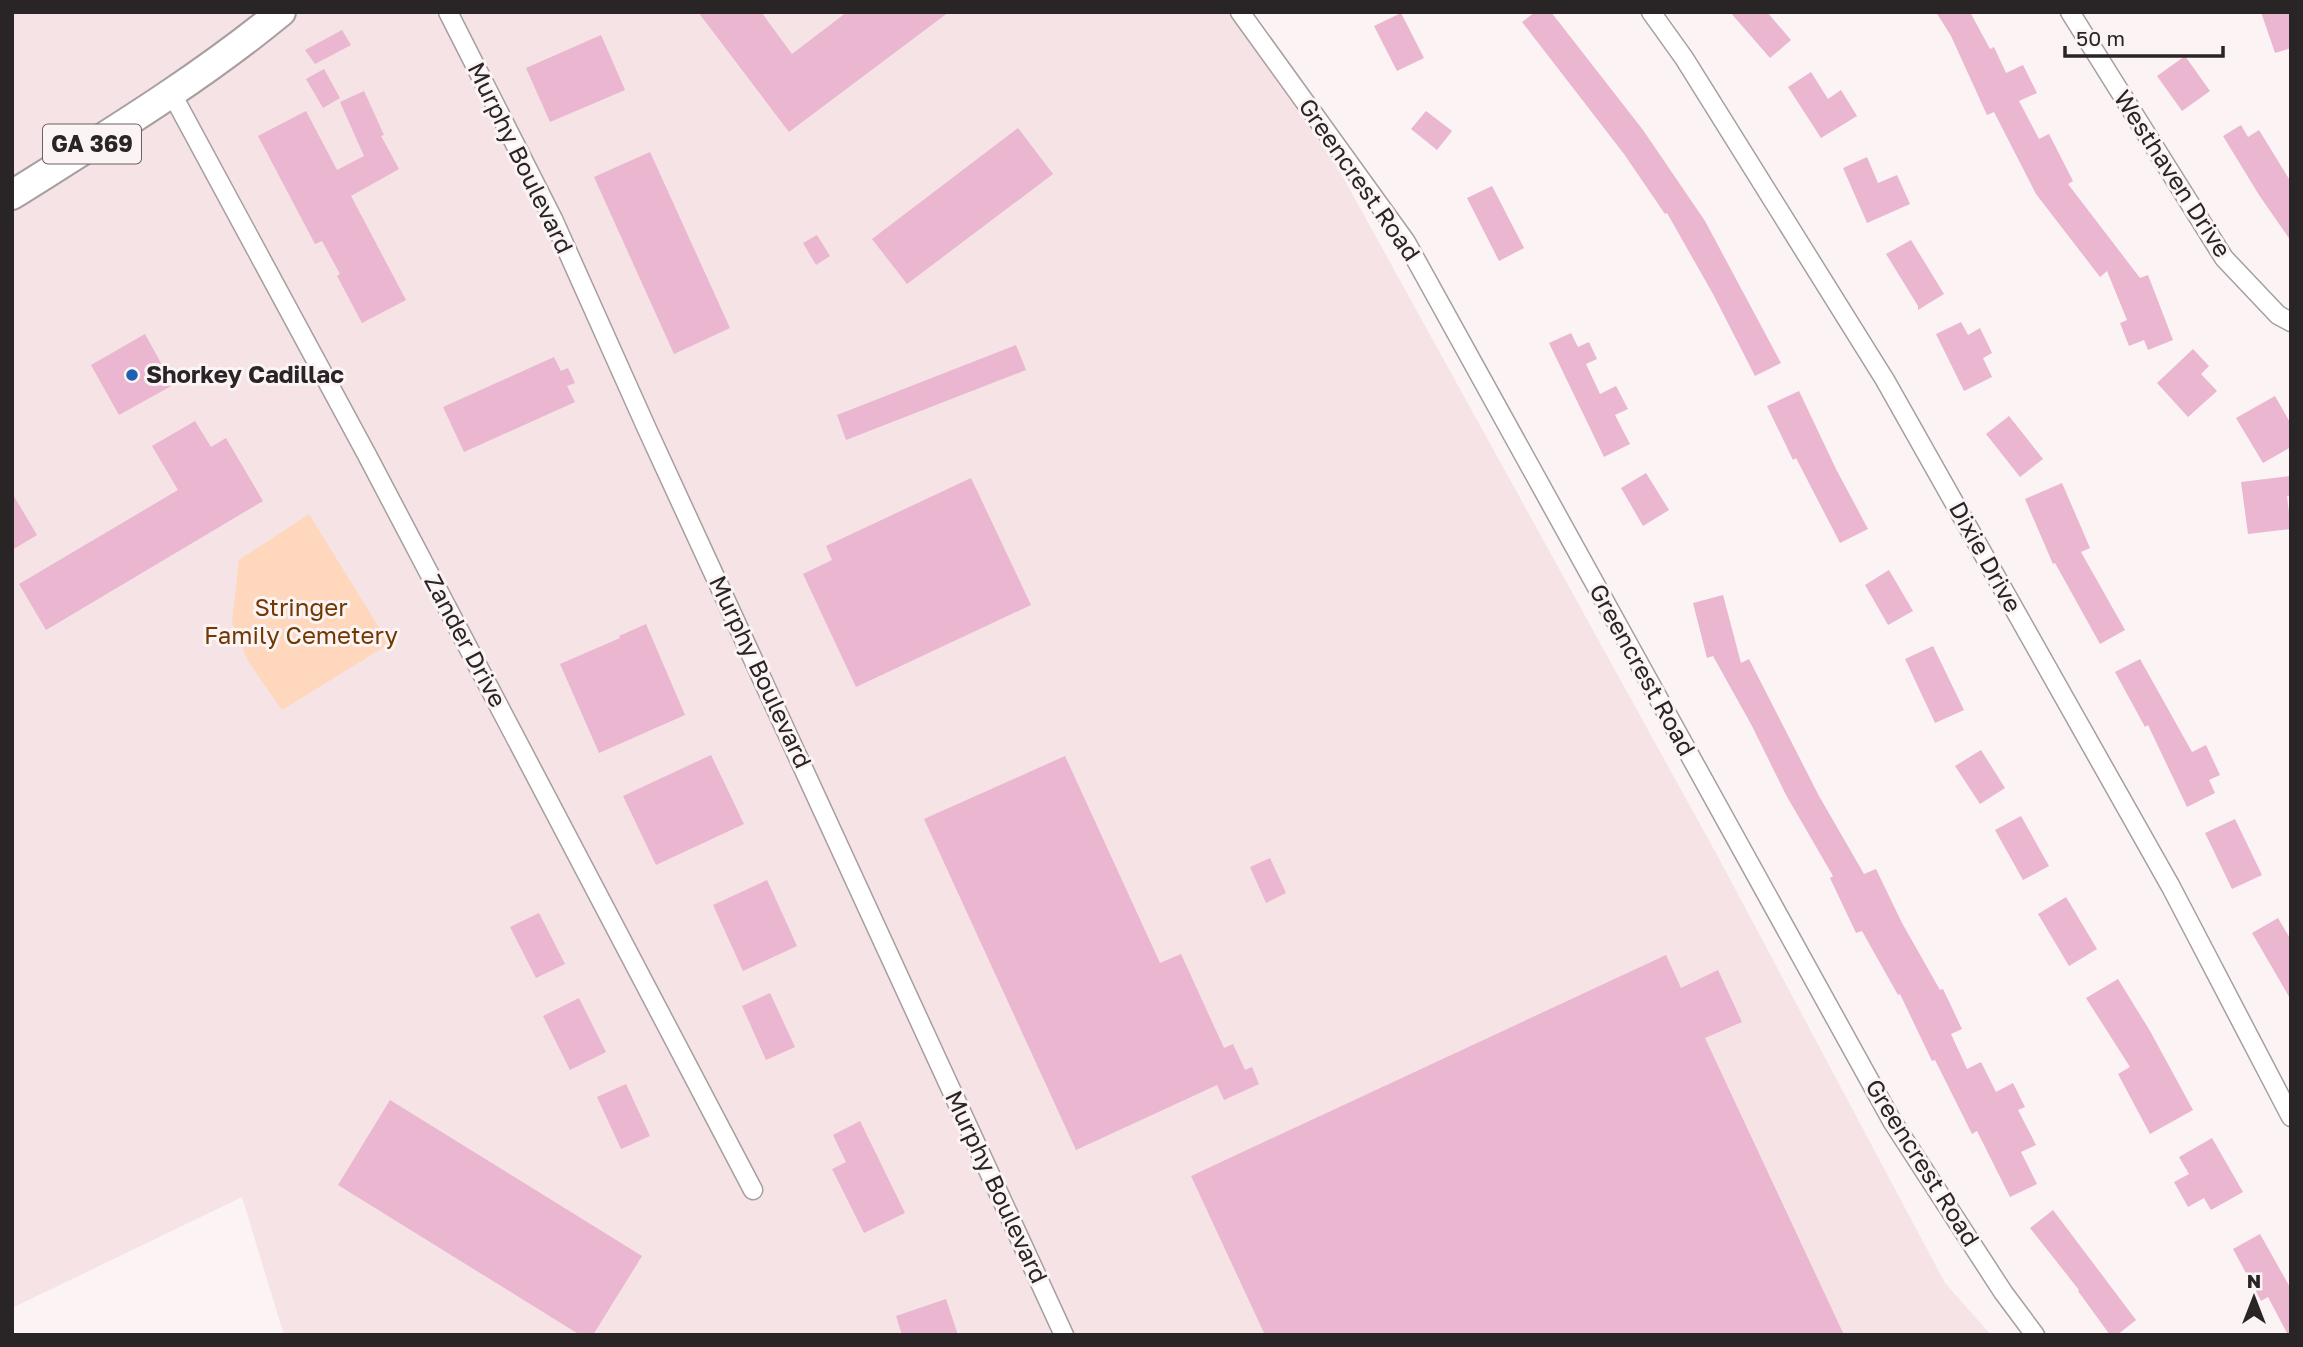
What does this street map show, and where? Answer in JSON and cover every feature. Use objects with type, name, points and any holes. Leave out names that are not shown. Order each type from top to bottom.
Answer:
[{"type":"main road","name":"GA 369","points":[[12,195],[172,94],[238,47],[281,12]]},
{"type":"street","name":"Murphy Boulevard","points":[[448,12],[553,219],[1064,1335]]},
{"type":"street","name":"Greencrest Road","points":[[1240,12],[1406,242],[1892,1121],[2003,1292],[2035,1335]]},
{"type":"street","name":"Dixie Drive","points":[[1651,12],[1684,58],[1885,380],[2171,887],[2291,1117]]},
{"type":"street","name":"Westhaven Drive","points":[[2070,12],[2224,258],[2278,315],[2291,322]]},
{"type":"street","name":"Zander Drive","points":[[172,94],[361,443],[752,1190]]},
{"type":"shaded area","points":[[12,12],[1232,12],[1328,150],[1717,855],[1945,1283],[1991,1335],[284,1335],[242,1197],[12,1308]]},
{"type":"green space","name":"Stringer Family Cemetery","points":[[309,514],[389,644],[282,710],[248,661],[232,623],[239,560]]},
{"type":"building","points":[[698,12],[761,12],[792,54],[847,12],[949,12],[789,132]]},
{"type":"building","points":[[1535,12],[1551,12],[1643,130],[1705,221],[1781,363],[1755,376],[1667,213],[1665,214],[1624,154],[1522,22]]},
{"type":"building","points":[[1730,12],[1767,12],[1791,40],[1770,58]]},
{"type":"building","points":[[1936,12],[1970,12],[1990,49],[1994,47],[2006,73],[2023,65],[2037,93],[2019,101],[2039,139],[2049,134],[2073,181],[2068,184],[2140,278],[2148,275],[2173,340],[2148,350],[2144,340],[2129,346],[2120,323],[2127,320],[2107,271],[2100,277],[2036,194],[1994,112],[1987,115],[1951,36]]},
{"type":"building","points":[[2261,12],[2291,12],[2291,48],[2275,53]]},
{"type":"building","points":[[1401,13],[1424,58],[1397,71],[1374,26]]},
{"type":"building","points":[[342,30],[351,45],[315,64],[305,50]]},
{"type":"building","points":[[601,35],[625,90],[550,122],[526,68]]},
{"type":"building","points":[[2185,56],[2210,91],[2182,111],[2157,76]]},
{"type":"building","points":[[324,69],[340,98],[323,108],[306,79]]},
{"type":"building","points":[[1811,72],[1828,99],[1841,90],[1857,116],[1821,138],[1788,87]]},
{"type":"building","points":[[364,91],[384,135],[381,136],[399,169],[351,196],[406,300],[362,323],[322,241],[315,244],[258,136],[306,111],[337,170],[364,156],[340,102]]},
{"type":"building","points":[[1426,111],[1452,131],[1437,150],[1411,129]]},
{"type":"building","points":[[2241,125],[2248,137],[2259,130],[2291,182],[2291,241],[2223,136]]},
{"type":"building","points":[[1018,128],[1053,174],[907,284],[872,239]]},
{"type":"building","points":[[650,152],[730,328],[674,354],[594,177]]},
{"type":"building","points":[[1867,157],[1878,183],[1897,175],[1910,204],[1867,223],[1843,168]]},
{"type":"building","points":[[1492,186],[1524,248],[1499,261],[1467,198]]},
{"type":"building","points":[[817,235],[830,256],[816,265],[803,243]]},
{"type":"building","points":[[1911,240],[1944,294],[1918,310],[1886,254]]},
{"type":"building","points":[[1961,322],[1968,335],[1980,328],[1992,353],[1983,358],[1992,377],[1964,391],[1936,334]]},
{"type":"building","points":[[1571,333],[1578,347],[1589,342],[1597,359],[1586,364],[1600,394],[1616,386],[1628,409],[1615,415],[1630,444],[1604,457],[1549,343]]},
{"type":"building","name":"Shorkey Cadillac","points":[[145,334],[173,385],[119,415],[91,365]]},
{"type":"building","points":[[1016,345],[1026,370],[846,440],[837,415]]},
{"type":"building","points":[[2193,349],[2209,366],[2201,374],[2217,391],[2188,417],[2157,383]]},
{"type":"building","points":[[554,357],[561,371],[568,368],[575,383],[567,386],[575,402],[464,452],[443,407]]},
{"type":"building","points":[[1799,391],[1868,529],[1840,543],[1796,458],[1793,460],[1767,406]]},
{"type":"building","points":[[2275,396],[2291,424],[2291,447],[2263,463],[2236,418]]},
{"type":"building","points":[[2009,416],[2043,459],[2020,477],[1986,434]]},
{"type":"building","points":[[195,421],[211,447],[226,438],[263,501],[46,630],[19,584],[178,490],[152,446]]},
{"type":"building","points":[[1646,473],[1669,510],[1643,526],[1621,488]]},
{"type":"building","points":[[2291,476],[2291,496],[2287,496],[2291,529],[2248,534],[2241,482]]},
{"type":"building","points":[[971,478],[1031,605],[856,687],[803,574],[832,560],[826,546]]},
{"type":"building","points":[[2062,483],[2090,548],[2081,552],[2125,630],[2100,644],[2055,563],[2053,564],[2025,499]]},
{"type":"building","points":[[12,493],[37,535],[12,550]]},
{"type":"building","points":[[1889,570],[1913,611],[1888,625],[1865,585]]},
{"type":"building","points":[[1723,595],[1741,663],[1749,659],[1819,796],[1864,874],[1876,869],[1902,923],[1940,990],[1943,989],[1962,1029],[1951,1034],[1967,1069],[1981,1062],[1996,1092],[2013,1083],[2025,1107],[2018,1110],[2036,1145],[2021,1152],[2037,1184],[2010,1197],[1977,1131],[1972,1134],[1935,1060],[1932,1061],[1900,994],[1898,995],[1862,931],[1856,933],[1830,878],[1833,876],[1786,795],[1713,656],[1707,658],[1693,603]]},
{"type":"building","points":[[646,624],[685,715],[599,753],[560,664]]},
{"type":"building","points":[[1933,646],[1964,710],[1935,723],[1905,659]]},
{"type":"building","points":[[2140,659],[2192,752],[2206,745],[2220,775],[2209,780],[2215,793],[2187,807],[2148,725],[2145,727],[2115,672]]},
{"type":"building","points":[[1981,750],[2005,788],[1980,804],[1955,766]]},
{"type":"building","points":[[711,755],[744,824],[656,865],[623,796]]},
{"type":"building","points":[[1065,756],[1160,963],[1181,954],[1224,1048],[1233,1044],[1245,1070],[1252,1067],[1259,1084],[1224,1100],[1217,1085],[1076,1150],[924,819]]},
{"type":"building","points":[[2021,816],[2049,866],[2023,880],[1995,830]]},
{"type":"building","points":[[2235,819],[2262,875],[2232,889],[2205,833]]},
{"type":"building","points":[[1270,858],[1286,893],[1266,903],[1250,867]]},
{"type":"building","points":[[767,880],[797,946],[743,971],[713,905]]},
{"type":"building","points":[[2066,897],[2097,949],[2069,966],[2038,914]]},
{"type":"building","points":[[539,913],[565,964],[536,978],[510,927]]},
{"type":"building","points":[[2278,918],[2291,940],[2291,1000],[2252,933]]},
{"type":"building","points":[[1666,955],[1681,988],[1718,970],[1742,1022],[1705,1038],[1844,1335],[1265,1335],[1191,1176]]},
{"type":"building","points":[[2118,979],[2193,1110],[2150,1134],[2118,1074],[2130,1067],[2086,998]]},
{"type":"building","points":[[770,993],[795,1047],[766,1060],[742,1006]]},
{"type":"building","points":[[579,998],[606,1052],[570,1070],[543,1016]]},
{"type":"building","points":[[626,1084],[650,1136],[621,1149],[597,1097]]},
{"type":"building","points":[[390,1100],[642,1256],[593,1335],[580,1335],[338,1185]]},
{"type":"building","points":[[860,1121],[905,1213],[864,1233],[832,1169],[846,1162],[833,1135]]},
{"type":"building","points":[[2212,1138],[2243,1192],[2211,1210],[2204,1198],[2188,1207],[2174,1182],[2189,1174],[2179,1157]]},
{"type":"building","points":[[2053,1210],[2136,1320],[2117,1335],[2110,1335],[2079,1290],[2030,1228]]},
{"type":"building","points":[[2260,1234],[2291,1289],[2291,1335],[2288,1335],[2268,1297],[2261,1301],[2233,1249]]},
{"type":"building","points":[[946,1299],[958,1335],[902,1335],[896,1316]]},
{"type":"place","name":"Shorkey Cadillac","points":[[132,375]]}]
